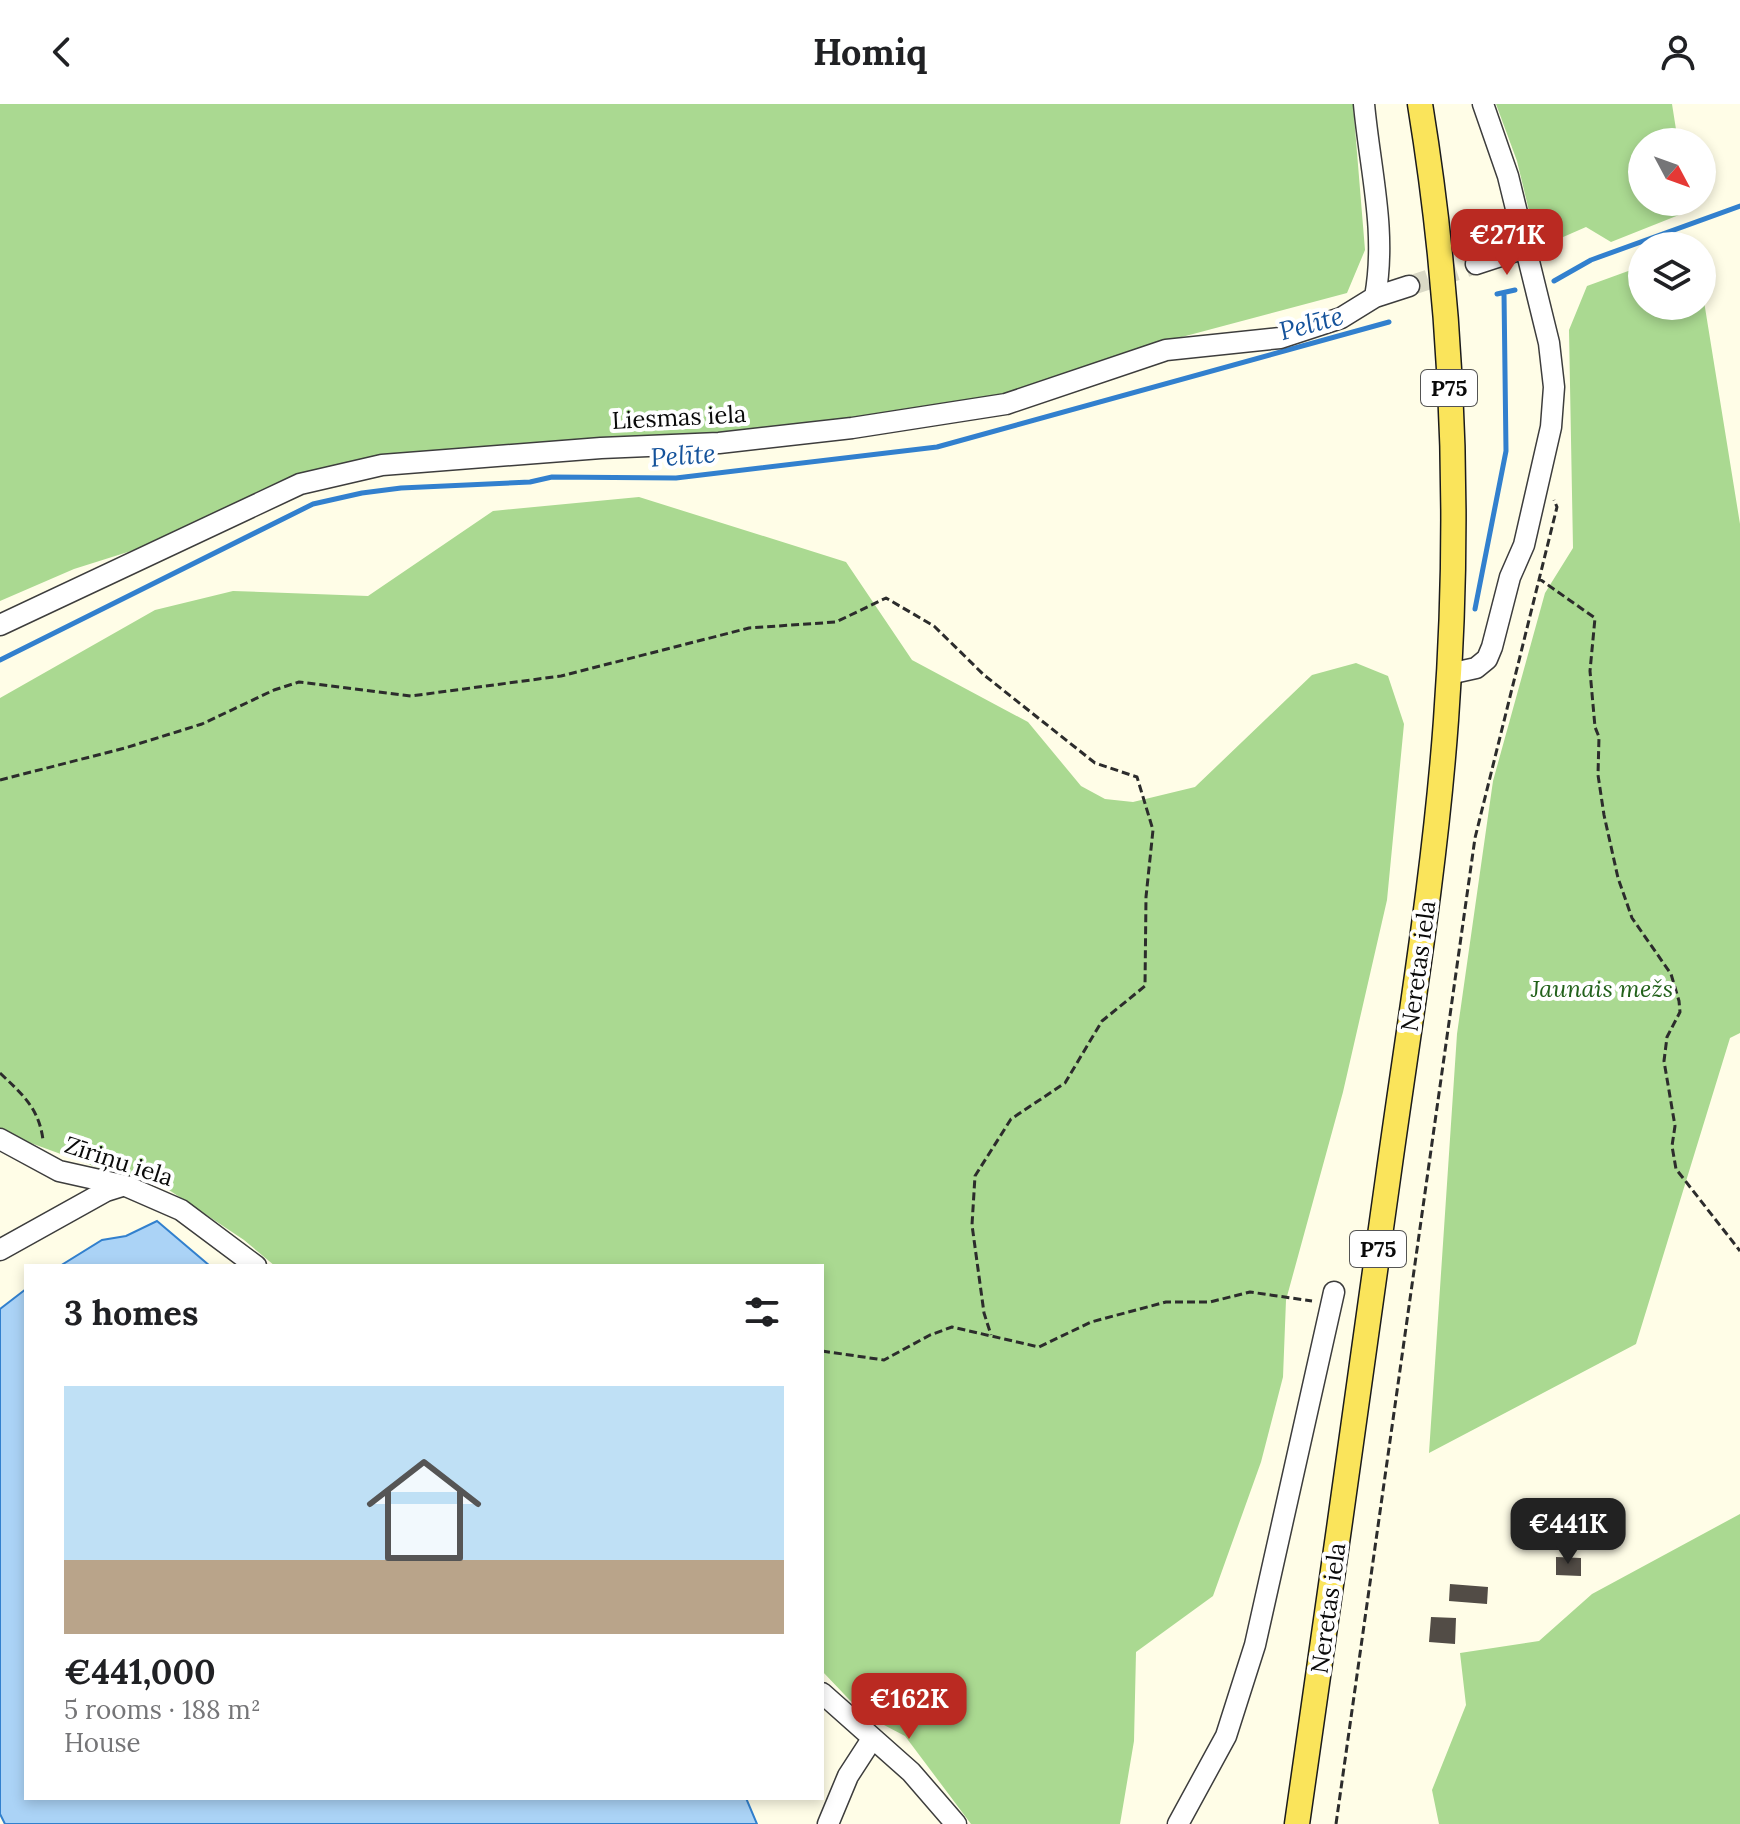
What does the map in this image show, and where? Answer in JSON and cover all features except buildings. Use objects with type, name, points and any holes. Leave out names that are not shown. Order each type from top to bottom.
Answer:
[{"type":"main road","name":"Neretas iela","points":[[1297,1824],[1430,884],[1449,674],[1453,534],[1449,395],[1440,276],[1420,104]]},
{"type":"street","points":[[1364,104],[1379,207],[1380,267],[1375,297]]},
{"type":"street","points":[[1449,674],[1476,668],[1487,659],[1492,647],[1510,577],[1524,545],[1551,427],[1554,387],[1549,343],[1508,176],[1483,104]]},
{"type":"street","points":[[1476,264],[1525,248]]},
{"type":"street","name":"Liesmas iela","points":[[0,625],[300,484],[382,465],[601,448],[719,443],[852,428],[1006,404],[1166,350],[1280,338],[1341,318],[1375,297],[1409,286]]},
{"type":"street","name":"Zīriņu iela","points":[[0,1139],[59,1171],[126,1186],[181,1210],[253,1264]]},
{"type":"street","points":[[0,1250],[106,1191],[126,1186]]},
{"type":"street","points":[[1178,1824],[1226,1736],[1255,1645],[1327,1298]]},
{"type":"street","points":[[824,1695],[911,1772],[956,1824]]},
{"type":"street","points":[[828,1824],[848,1776],[872,1739]]},
{"type":"path","points":[[1336,1824],[1475,838],[1557,507]]},
{"type":"path","points":[[1538,578],[1595,618],[1590,671],[1595,727],[1599,737],[1598,775],[1604,815],[1618,878],[1632,918],[1671,974],[1679,1001],[1676,1023],[1667,1037],[1664,1061],[1675,1126],[1672,1146],[1676,1169],[1740,1251]]},
{"type":"path","points":[[0,780],[125,748],[202,724],[274,690],[299,682],[411,696],[561,676],[749,628],[836,622],[886,598],[934,626],[984,675],[1095,763],[1137,777],[1153,830],[1146,897],[1145,986],[1102,1021],[1065,1083],[1011,1119],[975,1176],[972,1225],[984,1313],[991,1335]]},
{"type":"path","points":[[0,1073],[29,1100],[40,1121],[43,1144]]},
{"type":"path","points":[[824,1351],[884,1360],[930,1335],[952,1327],[1039,1347],[1091,1322],[1166,1302],[1210,1302],[1250,1292],[1327,1298]]},
{"type":"green space","points":[[0,104],[1353,104],[1365,250],[1347,293],[1163,342],[1004,395],[850,419],[719,434],[381,456],[150,545],[74,569],[0,601]]},
{"type":"green space","points":[[1496,104],[1672,104],[1676,128],[1628,128],[1628,216],[1676,216],[1636,232],[1628,232],[1628,235],[1611,242],[1586,227],[1538,248],[1517,161]]},
{"type":"green space","name":"Jaunais mežs","points":[[1628,271],[1628,320],[1707,320],[1740,524],[1740,1033],[1730,1038],[1636,1344],[1429,1453],[1457,1034],[1493,781],[1545,593],[1573,548],[1569,330],[1587,286]]},
{"type":"green space","points":[[639,497],[846,562],[912,660],[1028,722],[1081,786],[1105,799],[1133,802],[1195,787],[1312,675],[1356,663],[1388,676],[1404,724],[1387,900],[1343,1092],[1286,1300],[1283,1377],[1261,1462],[1213,1596],[1136,1652],[1134,1741],[1120,1824],[971,1824],[905,1736],[863,1714],[824,1673],[824,1264],[273,1264],[244,1240],[154,1180],[99,1168],[17,1138],[0,1128],[0,698],[155,610],[233,591],[368,596],[493,511]]},
{"type":"green space","points":[[1740,1514],[1740,1824],[1439,1824],[1432,1790],[1466,1705],[1460,1653],[1539,1641],[1592,1594]]},
{"type":"water","points":[[157,1221],[208,1264],[63,1264],[102,1240],[126,1236]]},
{"type":"water","points":[[24,1291],[24,1800],[747,1800],[757,1824],[5,1824],[0,1814],[0,1309]]},
{"type":"waterway","name":"Pelīte","points":[[1554,281],[1591,260],[1740,206]]},
{"type":"waterway","name":"Pelīte","points":[[1497,294],[1515,290]]},
{"type":"waterway","points":[[1475,609],[1506,451],[1504,293]]},
{"type":"waterway","name":"Pelīte","points":[[0,660],[313,504],[401,488],[530,482],[552,477],[676,478],[937,447],[1389,322]]},
{"type":"tunnel","points":[[1409,286],[1476,264]]}]
